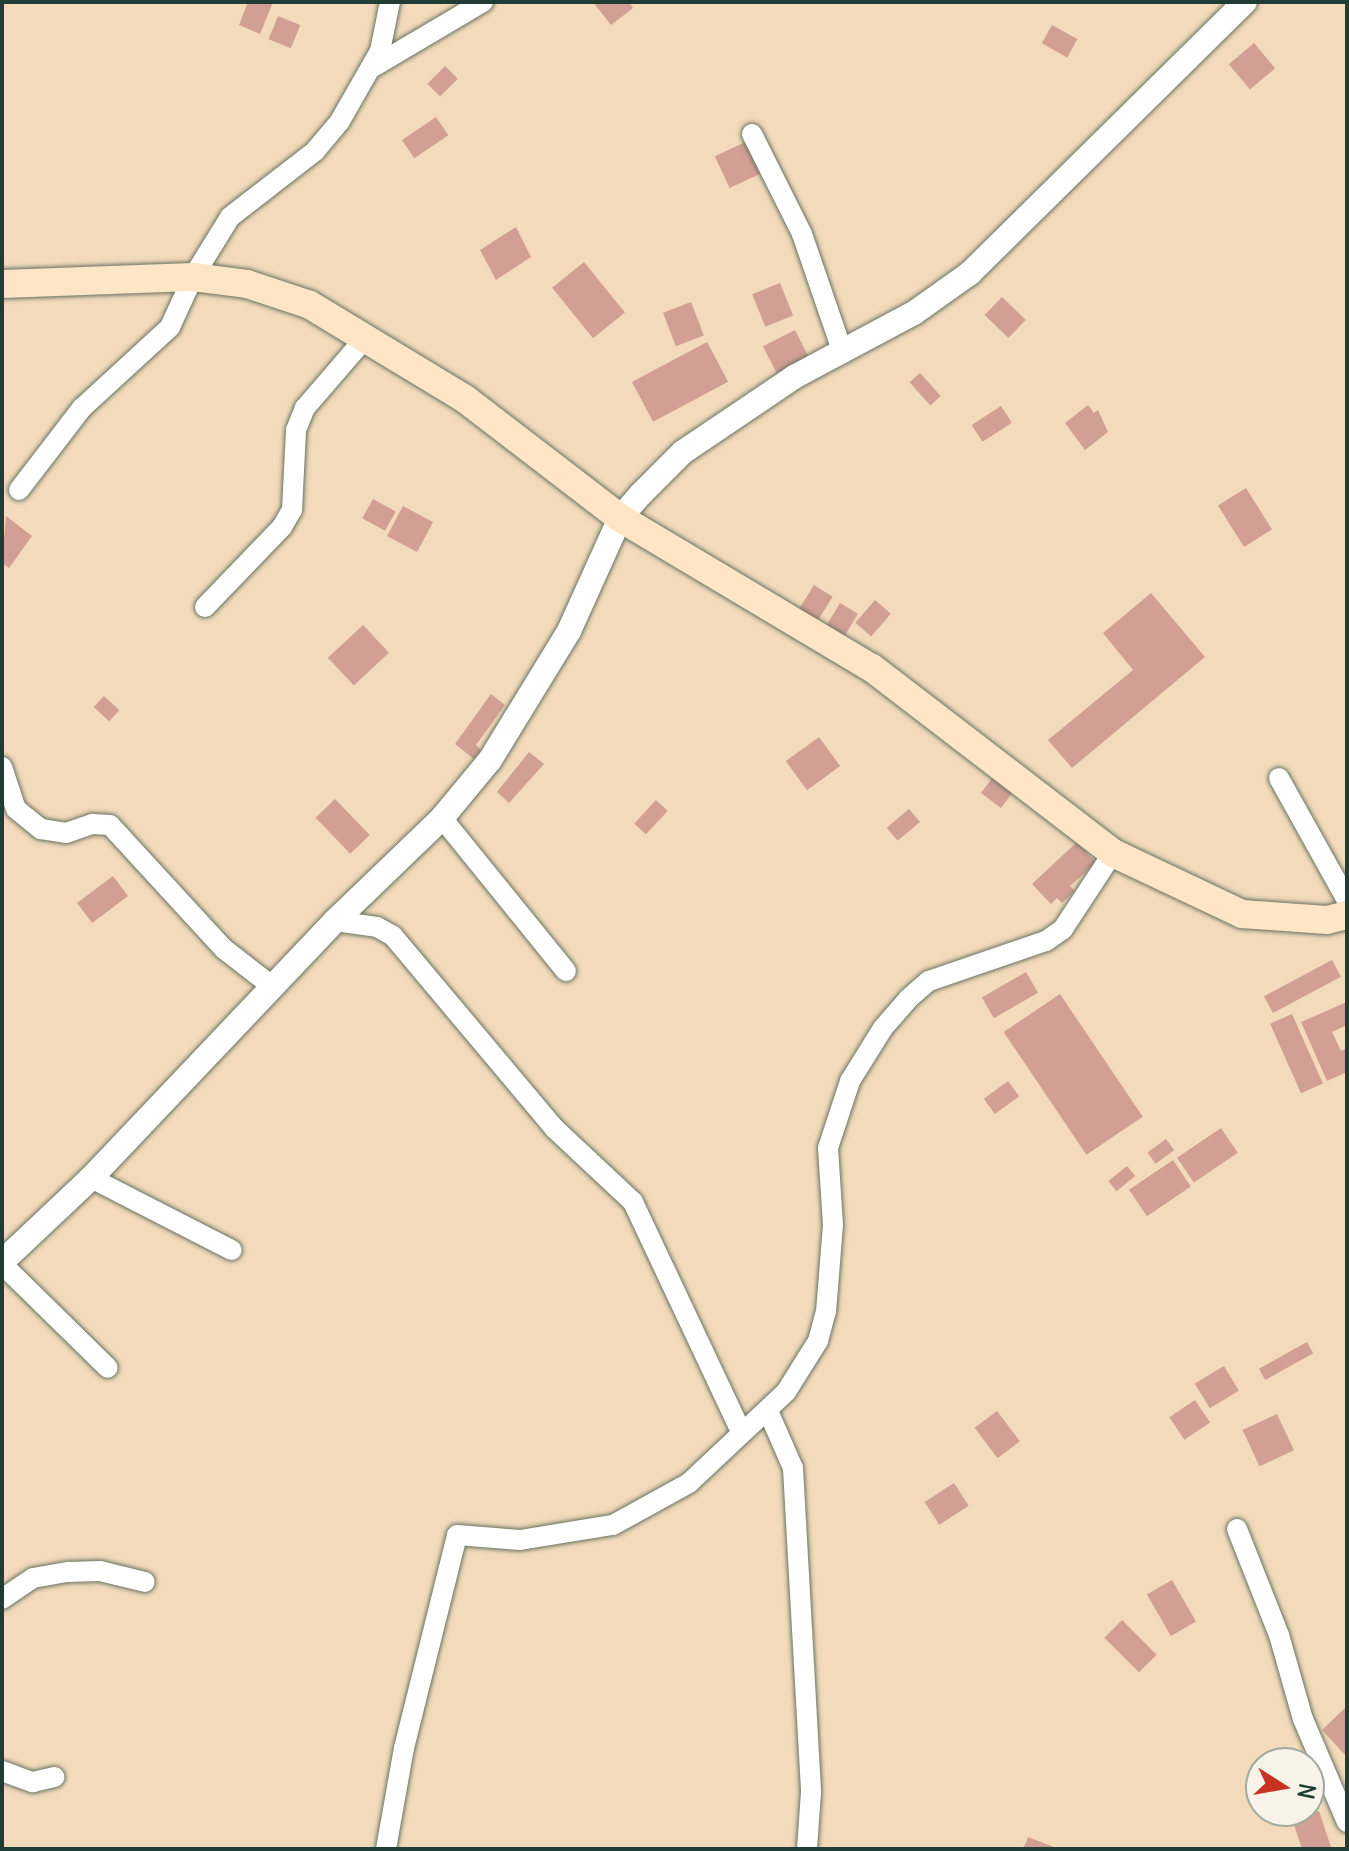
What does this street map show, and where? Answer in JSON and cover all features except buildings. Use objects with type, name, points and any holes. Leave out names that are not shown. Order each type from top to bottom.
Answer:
[{"type":"main road","points":[[2,284],[193,277],[247,284],[310,305],[367,336],[465,399],[620,518],[872,668],[1113,853],[1242,914],[1327,920],[1347,915]]},
{"type":"street","points":[[373,67],[483,2]]},
{"type":"street","points":[[19,490],[82,408],[170,327],[193,277],[230,217],[315,151],[373,67],[389,3]]},
{"type":"street","points":[[108,1368],[2,1263],[91,1178],[335,921],[442,818],[527,704],[592,586],[620,518],[683,452],[794,377],[914,313],[970,273],[1240,4]]},
{"type":"street","points":[[752,134],[802,234],[843,353]]},
{"type":"street","points":[[205,607],[282,527],[292,510],[296,430],[305,408],[367,336]]},
{"type":"street","points":[[2,767],[16,809],[41,829],[66,833],[92,824],[110,825],[224,949],[273,987]]},
{"type":"street","points":[[1279,778],[1347,900]]},
{"type":"street","points":[[442,818],[566,971]]},
{"type":"street","points":[[386,1849],[404,1748],[457,1535],[520,1540],[613,1525],[689,1483],[741,1432],[768,1411],[818,1341],[831,1271],[833,1184],[828,1148],[850,1081],[883,1028],[929,981],[1046,941],[1063,929],[1113,853]]},
{"type":"street","points":[[335,921],[377,927],[393,936],[554,1128],[633,1202],[741,1432]]},
{"type":"street","points":[[91,1178],[232,1250]]},
{"type":"street","points":[[768,1411],[793,1468],[811,1792],[807,1849]]},
{"type":"street","points":[[1237,1529],[1279,1635],[1303,1719],[1347,1822]]},
{"type":"street","points":[[2,1599],[33,1578],[68,1572],[100,1571],[145,1582]]},
{"type":"street","points":[[2,1771],[33,1782],[54,1777]]}]
